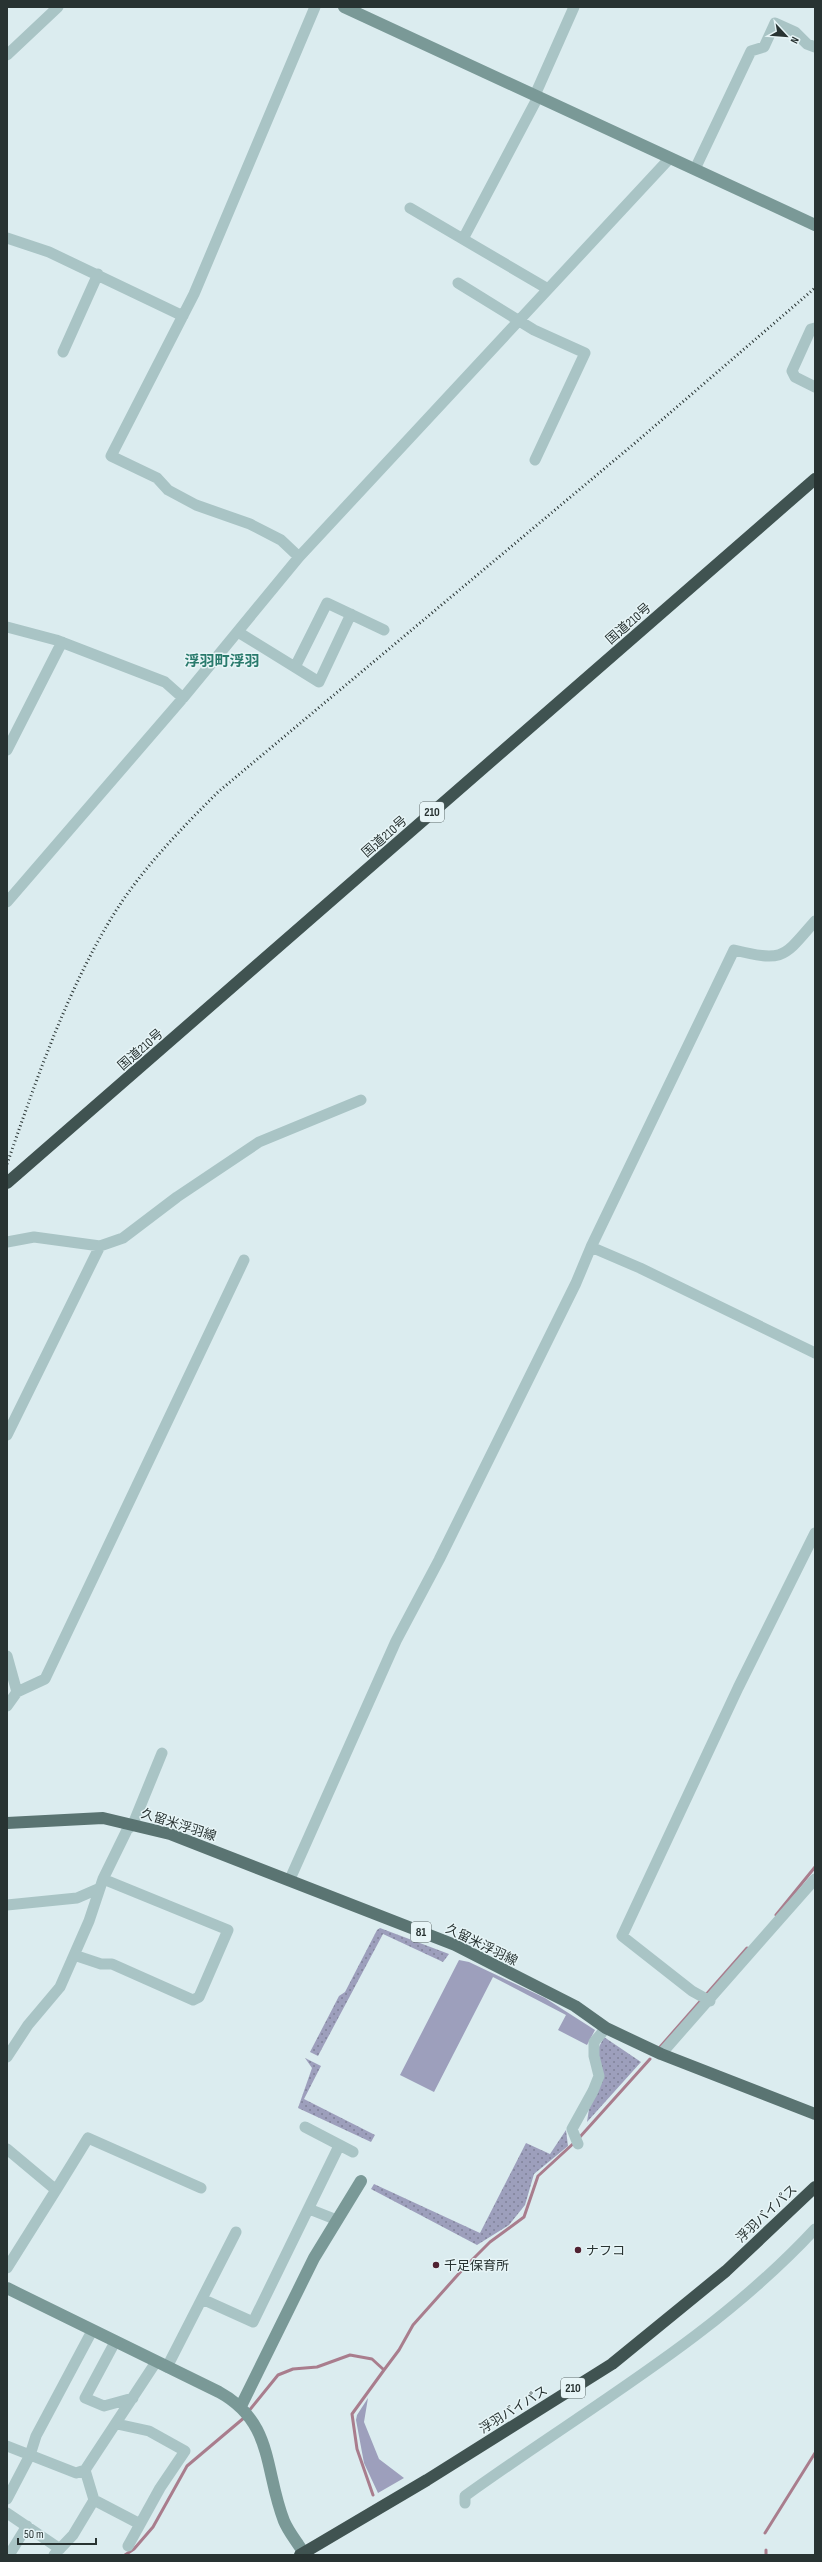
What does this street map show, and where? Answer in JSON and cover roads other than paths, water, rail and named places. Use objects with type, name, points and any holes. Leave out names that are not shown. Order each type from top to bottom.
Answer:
[{"type":"highway","name":"国道210号","points":[[7,1182],[815,479]]},
{"type":"highway","name":"浮羽バイパス","points":[[303,2554],[427,2480],[612,2364],[726,2271],[815,2187]]},
{"type":"main road","name":"久留米浮羽線","points":[[7,1824],[103,1818],[170,1834],[290,1879],[473,1953],[575,2006],[606,2028],[661,2054],[815,2114]]},
{"type":"street","points":[[7,55],[58,7]]},
{"type":"street","points":[[299,557],[282,540],[250,524],[196,505],[168,490],[157,478],[111,456],[183,316],[315,7]]},
{"type":"street","points":[[344,7],[815,225]]},
{"type":"street","points":[[463,239],[537,96],[574,7]]},
{"type":"street","points":[[695,169],[752,52],[764,47],[775,23],[796,32],[807,44],[815,47]]},
{"type":"street","points":[[7,902],[183,698],[299,557],[670,158]]},
{"type":"street","points":[[410,208],[548,289]]},
{"type":"street","points":[[7,238],[49,252],[98,274],[183,316]]},
{"type":"street","points":[[63,352],[98,274]]},
{"type":"street","points":[[458,283],[519,321],[585,353],[535,460]]},
{"type":"street","points":[[815,328],[811,329],[792,371],[795,377],[815,386]]},
{"type":"street","points":[[295,667],[327,603],[384,630]]},
{"type":"street","points":[[238,632],[319,682],[351,614]]},
{"type":"street","points":[[7,627],[62,642],[165,682],[183,698]]},
{"type":"street","points":[[7,750],[62,642]]},
{"type":"street","points":[[290,1879],[396,1641],[439,1560],[576,1284],[590,1247],[734,950],[766,958],[788,952],[815,921]]},
{"type":"street","points":[[7,1242],[34,1237],[100,1246],[123,1238],[177,1197],[259,1142],[360,1100]]},
{"type":"street","points":[[7,1435],[100,1246]]},
{"type":"street","points":[[590,1247],[640,1268],[815,1353]]},
{"type":"street","points":[[7,1706],[17,1692],[46,1679],[244,1260]]},
{"type":"street","points":[[710,2001],[692,1991],[622,1936],[738,1688],[815,1533]]},
{"type":"street","points":[[7,1656],[17,1692]]},
{"type":"street","points":[[7,2057],[28,2024],[60,1987],[74,1955],[101,1883],[127,1830],[133,1824],[162,1753]]},
{"type":"street","points":[[661,2054],[710,2001],[815,1879]]},
{"type":"street","points":[[7,1905],[77,1898],[101,1883]]},
{"type":"street","points":[[74,1955],[101,1964],[112,1964],[193,2000],[199,1998],[228,1930],[101,1883]]},
{"type":"street","points":[[576,2140],[572,2129],[593,2092],[599,2076],[594,2056],[594,2042],[606,2028]]},
{"type":"street","points":[[305,2127],[339,2146],[354,2152]]},
{"type":"street","points":[[7,2268],[88,2138],[201,2188]]},
{"type":"street","points":[[202,2299],[253,2322],[339,2146]]},
{"type":"street","points":[[7,2149],[56,2190]]},
{"type":"street","points":[[241,2406],[314,2258],[361,2181]]},
{"type":"street","points":[[309,2209],[337,2220]]},
{"type":"street","points":[[465,2503],[465,2496],[631,2384],[704,2329],[786,2260],[815,2229]]},
{"type":"street","points":[[167,2367],[236,2232]]},
{"type":"street","points":[[7,2288],[219,2392],[241,2406],[255,2422],[284,2521],[303,2554]]},
{"type":"street","points":[[7,2499],[30,2456],[36,2436],[92,2331]]},
{"type":"street","points":[[115,2342],[85,2398],[104,2406],[133,2398]]},
{"type":"street","points":[[7,2446],[76,2473],[85,2470],[117,2424],[156,2362]]},
{"type":"street","points":[[117,2424],[149,2431],[184,2451],[160,2488],[128,2546]]},
{"type":"street","points":[[85,2470],[94,2500],[140,2524]]},
{"type":"street","points":[[7,2513],[27,2526],[57,2552],[73,2535],[94,2500]]},
{"type":"street","points":[[9,2555],[27,2526]]},
{"type":"waterway","points":[[776,1915],[815,1867]]},
{"type":"waterway","points":[[660,2047],[747,1948]]},
{"type":"waterway","points":[[579,2138],[650,2059]]},
{"type":"waterway","points":[[248,2412],[278,2375],[293,2369],[317,2367],[350,2355],[372,2359],[384,2370],[399,2350],[413,2325],[463,2269],[490,2242],[524,2217],[538,2176],[575,2142]]},
{"type":"waterway","points":[[373,2495],[357,2449],[352,2414],[384,2370]]},
{"type":"waterway","points":[[125,2555],[134,2549],[153,2527],[187,2466],[245,2417]]},
{"type":"waterway","points":[[765,2533],[815,2453]]},
{"type":"waterway","points":[[766,2550],[766,2555]]},
{"type":"railway","points":[[7,1164],[52,1040],[78,980],[93,951],[120,904],[159,854],[188,822],[218,792],[635,443],[815,288]]},
{"type":"place","name":"ナフコ","points":[[578,2250]]},
{"type":"place","name":"千足保育所","points":[[436,2265]]},
{"type":"district","name":"浮羽町浮羽","points":[[222,661]]}]
